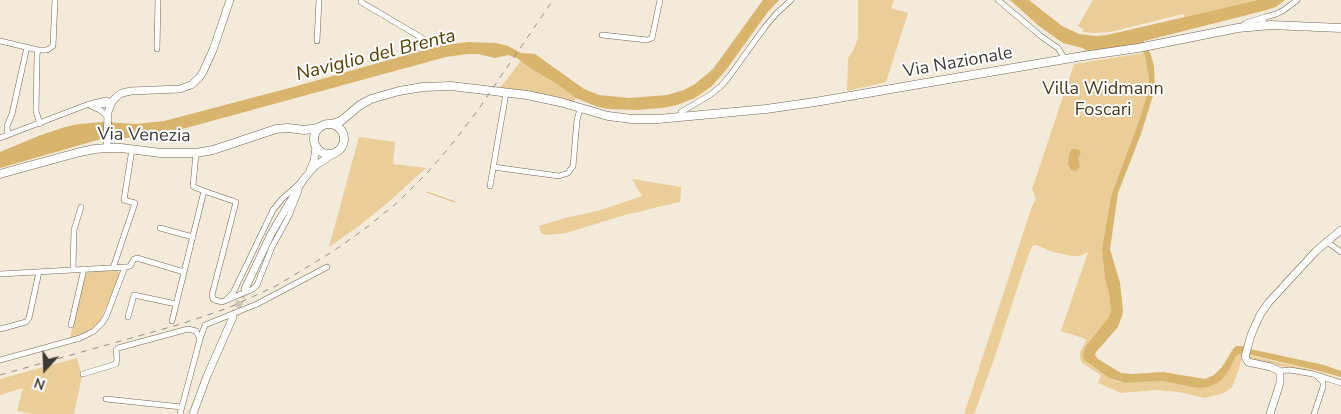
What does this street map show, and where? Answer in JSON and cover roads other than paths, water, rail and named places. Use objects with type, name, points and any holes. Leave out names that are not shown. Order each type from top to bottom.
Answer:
[{"type":"main road","name":"Via Nazionale","points":[[351,113],[360,105],[371,100],[416,88],[451,86],[548,99],[600,114],[632,119],[658,119],[766,109],[815,102],[1138,48],[1238,28],[1271,25],[1341,28]]},
{"type":"main road","points":[[332,124],[339,128],[344,140],[338,151],[333,154],[323,153],[315,145],[314,135],[318,128],[341,121],[351,113]]},
{"type":"main road","points":[[343,134],[351,113]]},
{"type":"main road","name":"Via Venezia","points":[[0,174],[107,144],[161,153],[196,153],[213,150],[281,128],[304,130],[318,128]]},
{"type":"main road","name":"Via Venezia","points":[[258,134],[294,133],[306,136],[315,145]]},
{"type":"street","points":[[0,41],[38,50],[51,49],[55,0]]},
{"type":"street","points":[[157,49],[158,0]]},
{"type":"street","points":[[107,144],[107,118],[111,103],[120,95],[127,92],[180,89],[196,81],[203,72],[213,50],[230,0]]},
{"type":"street","points":[[317,41],[319,0]]},
{"type":"street","points":[[361,0],[361,2],[422,38]]},
{"type":"street","points":[[602,35],[647,40],[652,38],[660,0]]},
{"type":"street","points":[[681,116],[681,112],[710,95],[721,86],[765,27],[791,0]]},
{"type":"street","points":[[998,0],[1058,48],[1065,59]]},
{"type":"street","points":[[1238,28],[1246,23],[1276,14],[1297,0]]},
{"type":"street","points":[[1271,25],[1271,21],[1276,14]]},
{"type":"street","points":[[1262,26],[1262,19],[1265,17]]},
{"type":"street","points":[[8,136],[7,126],[12,114],[27,47]]},
{"type":"street","points":[[38,50],[35,94],[36,114],[40,124]]},
{"type":"street","points":[[490,186],[506,92]]},
{"type":"street","points":[[83,108],[88,104],[99,101],[108,100],[111,103]]},
{"type":"street","points":[[0,138],[83,108],[98,108],[107,118]]},
{"type":"street","points":[[493,167],[559,176],[568,174],[573,166],[577,120],[580,109]]},
{"type":"street","points":[[245,289],[271,234],[314,161],[315,145]]},
{"type":"street","points":[[113,268],[135,203],[124,200],[132,149]]},
{"type":"street","points":[[196,153],[193,186],[236,202],[212,295],[213,299],[219,302],[224,302],[257,285],[272,247],[295,203],[305,177]]},
{"type":"street","points":[[219,302],[228,298],[233,293],[273,210],[323,160],[333,154]]},
{"type":"street","points":[[172,321],[204,191]]},
{"type":"street","points":[[72,270],[74,230],[81,207]]},
{"type":"street","points":[[160,228],[193,237]]},
{"type":"street","points":[[1270,414],[1280,383],[1280,374],[1271,367],[1251,364],[1245,357],[1254,326],[1264,309],[1306,261],[1326,241],[1341,230]]},
{"type":"street","points":[[1326,241],[1341,252]]},
{"type":"street","points":[[0,274],[125,268],[137,258],[184,272]]},
{"type":"street","points":[[180,414],[205,324],[257,304],[327,266]]},
{"type":"street","points":[[0,360],[85,336],[98,327],[104,319],[125,268]]},
{"type":"street","points":[[71,325],[84,270]]},
{"type":"street","points":[[0,329],[26,322],[29,318],[39,272]]},
{"type":"street","points":[[128,317],[134,294],[176,304]]},
{"type":"street","points":[[193,414],[207,376],[233,317]]},
{"type":"street","points":[[83,374],[116,364],[116,350],[118,348],[188,328],[196,331],[200,339]]},
{"type":"street","points":[[1278,372],[1290,370],[1341,382]]},
{"type":"street","points":[[1314,414],[1323,387],[1323,382],[1317,375]]},
{"type":"street","points":[[106,399],[182,407]]},
{"type":"waterway","points":[[427,192],[455,202]]},
{"type":"tunnel","points":[[233,317],[245,289]]},
{"type":"railway","points":[[0,375],[181,324],[228,308],[276,286],[332,252],[398,202],[428,172],[478,110],[553,0]]},
{"type":"water label","name":"Naviglio del Brenta","points":[[376,56]]},
{"type":"park label","name":"Villa Widmann Foscari","points":[[1103,100]]}]
